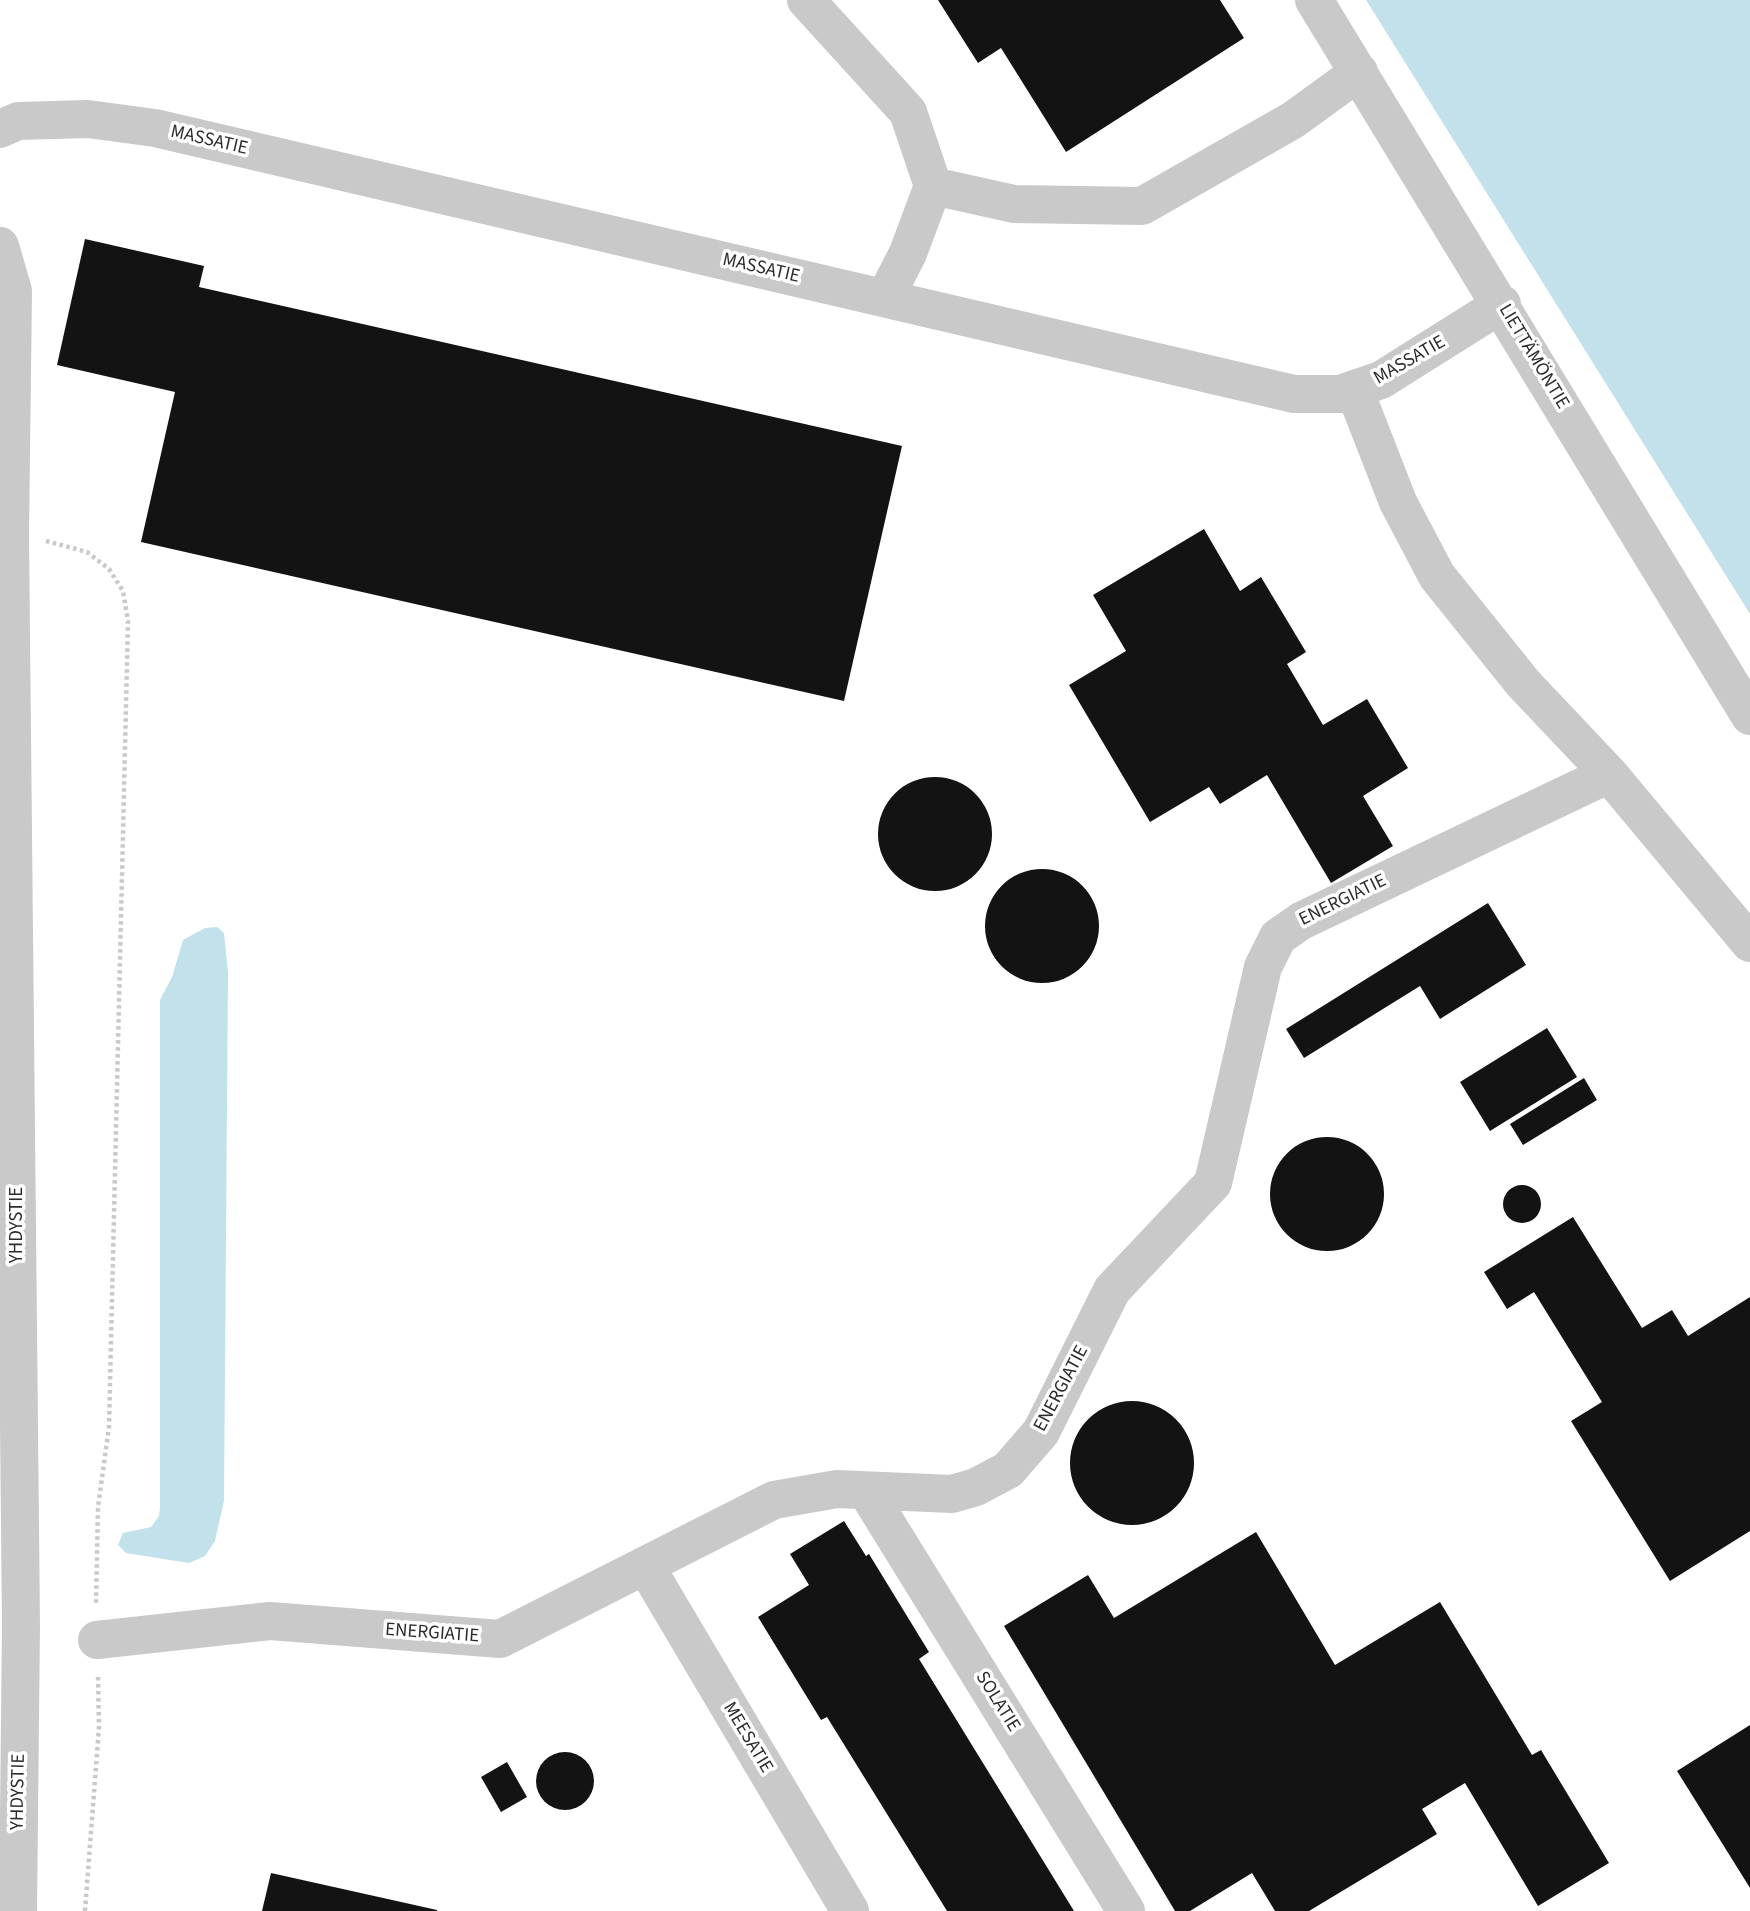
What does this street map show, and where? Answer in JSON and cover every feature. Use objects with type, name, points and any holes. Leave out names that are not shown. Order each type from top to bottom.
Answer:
[{"type":"lane","points":[[806,0],[908,112],[933,186],[908,253],[885,298]]},
{"type":"lane","name":"LIETTÄMÖNTIE","points":[[1314,0],[1502,304],[1750,716]]},
{"type":"lane","points":[[933,186],[1014,204],[1142,206],[1293,120],[1359,72]]},
{"type":"lane","name":"MASSATIE","points":[[0,129],[18,121],[88,119],[155,128],[1294,394],[1340,394],[1381,380],[1502,304]]},
{"type":"lane","name":"YHDYSTIE","points":[[0,246],[13,291],[7,814],[10,1624],[18,1911]]},
{"type":"lane","points":[[1354,389],[1398,502],[1437,576],[1523,683],[1609,774],[1750,943]]},
{"type":"lane","name":"ENERGIATIE","points":[[97,1640],[270,1621],[500,1639],[774,1500],[837,1489],[951,1494],[976,1487],[1009,1470],[1041,1432],[1112,1290],[1213,1183],[1263,967],[1278,937],[1301,920],[1609,774]]},
{"type":"lane","name":"SOLATIE","points":[[867,1492],[1126,1911]]},
{"type":"lane","name":"MEESATIE","points":[[645,1565],[850,1911]]},
{"type":"path","points":[[10,535],[66,544],[87,552],[109,569],[123,591],[128,621],[109,1427],[98,1507],[94,1574],[99,1727],[85,1911]]},
{"type":"water","points":[[1366,0],[1750,0],[1750,614]]},
{"type":"water","points":[[217,927],[224,933],[228,972],[224,1501],[215,1541],[205,1556],[189,1563],[126,1553],[118,1545],[123,1533],[151,1527],[159,1516],[160,1507],[160,1000],[172,977],[183,940],[205,928]]},
{"type":"building","points":[[938,0],[1220,0],[1244,38],[1066,152],[1001,48],[978,63]]},
{"type":"building","points":[[85,239],[204,266],[199,287],[902,446],[844,701],[141,542],[175,392],[57,365]]},
{"type":"building","points":[[1204,529],[1240,591],[1261,577],[1306,652],[1287,664],[1323,725],[1367,699],[1408,768],[1363,796],[1393,846],[1331,883],[1267,775],[1220,804],[1209,787],[1150,822],[1069,685],[1126,651],[1093,595]]},
{"type":"building","points":[[935,777],[957,782],[975,794],[987,812],[992,834],[987,856],[975,874],[957,886],[935,891],[913,886],[895,874],[883,856],[878,834],[883,812],[895,794],[913,782]]},
{"type":"building","points":[[1042,869],[1064,874],[1082,886],[1094,904],[1099,926],[1094,948],[1082,966],[1064,978],[1042,983],[1020,978],[1002,966],[990,948],[985,926],[990,904],[1002,886],[1020,874]]},
{"type":"building","points":[[1488,903],[1526,965],[1440,1019],[1420,986],[1304,1058],[1286,1029]]},
{"type":"building","points":[[1547,1028],[1577,1077],[1490,1131],[1460,1082]]},
{"type":"building","points":[[1584,1078],[1597,1100],[1523,1145],[1510,1124]]},
{"type":"building","points":[[1327,1137],[1349,1141],[1367,1154],[1380,1172],[1384,1194],[1380,1216],[1367,1234],[1349,1247],[1327,1251],[1305,1247],[1287,1234],[1274,1216],[1270,1194],[1274,1172],[1287,1154],[1305,1141]]},
{"type":"building","points":[[1522,1185],[1535,1191],[1541,1204],[1535,1217],[1522,1223],[1509,1217],[1503,1204],[1509,1191]]},
{"type":"building","points":[[1573,1217],[1642,1328],[1672,1310],[1688,1336],[1750,1297],[1750,1531],[1670,1581],[1571,1421],[1602,1402],[1534,1292],[1507,1309],[1484,1272]]},
{"type":"building","points":[[1132,1401],[1156,1405],[1176,1419],[1190,1439],[1194,1463],[1190,1487],[1176,1507],[1156,1521],[1132,1525],[1108,1521],[1088,1507],[1074,1487],[1070,1463],[1074,1439],[1088,1419],[1108,1405]]},
{"type":"building","points":[[844,1521],[866,1556],[869,1554],[929,1652],[919,1659],[1074,1911],[947,1911],[827,1717],[821,1720],[758,1617],[809,1585],[790,1554]]},
{"type":"building","points":[[1256,1532],[1335,1665],[1440,1602],[1532,1755],[1541,1750],[1609,1863],[1538,1906],[1465,1783],[1422,1809],[1437,1834],[1309,1911],[1275,1911],[1252,1873],[1190,1911],[1175,1911],[1004,1626],[1088,1575],[1114,1618]]},
{"type":"building","points":[[1750,1725],[1750,1888],[1677,1771]]},
{"type":"building","points":[[559,1752],[571,1752],[586,1760],[594,1775],[594,1787],[586,1802],[571,1810],[559,1810],[544,1802],[536,1787],[536,1775],[544,1760]]},
{"type":"building","points":[[507,1762],[527,1797],[501,1812],[481,1777]]},
{"type":"building","points":[[271,1873],[437,1910],[437,1911],[262,1911]]}]
